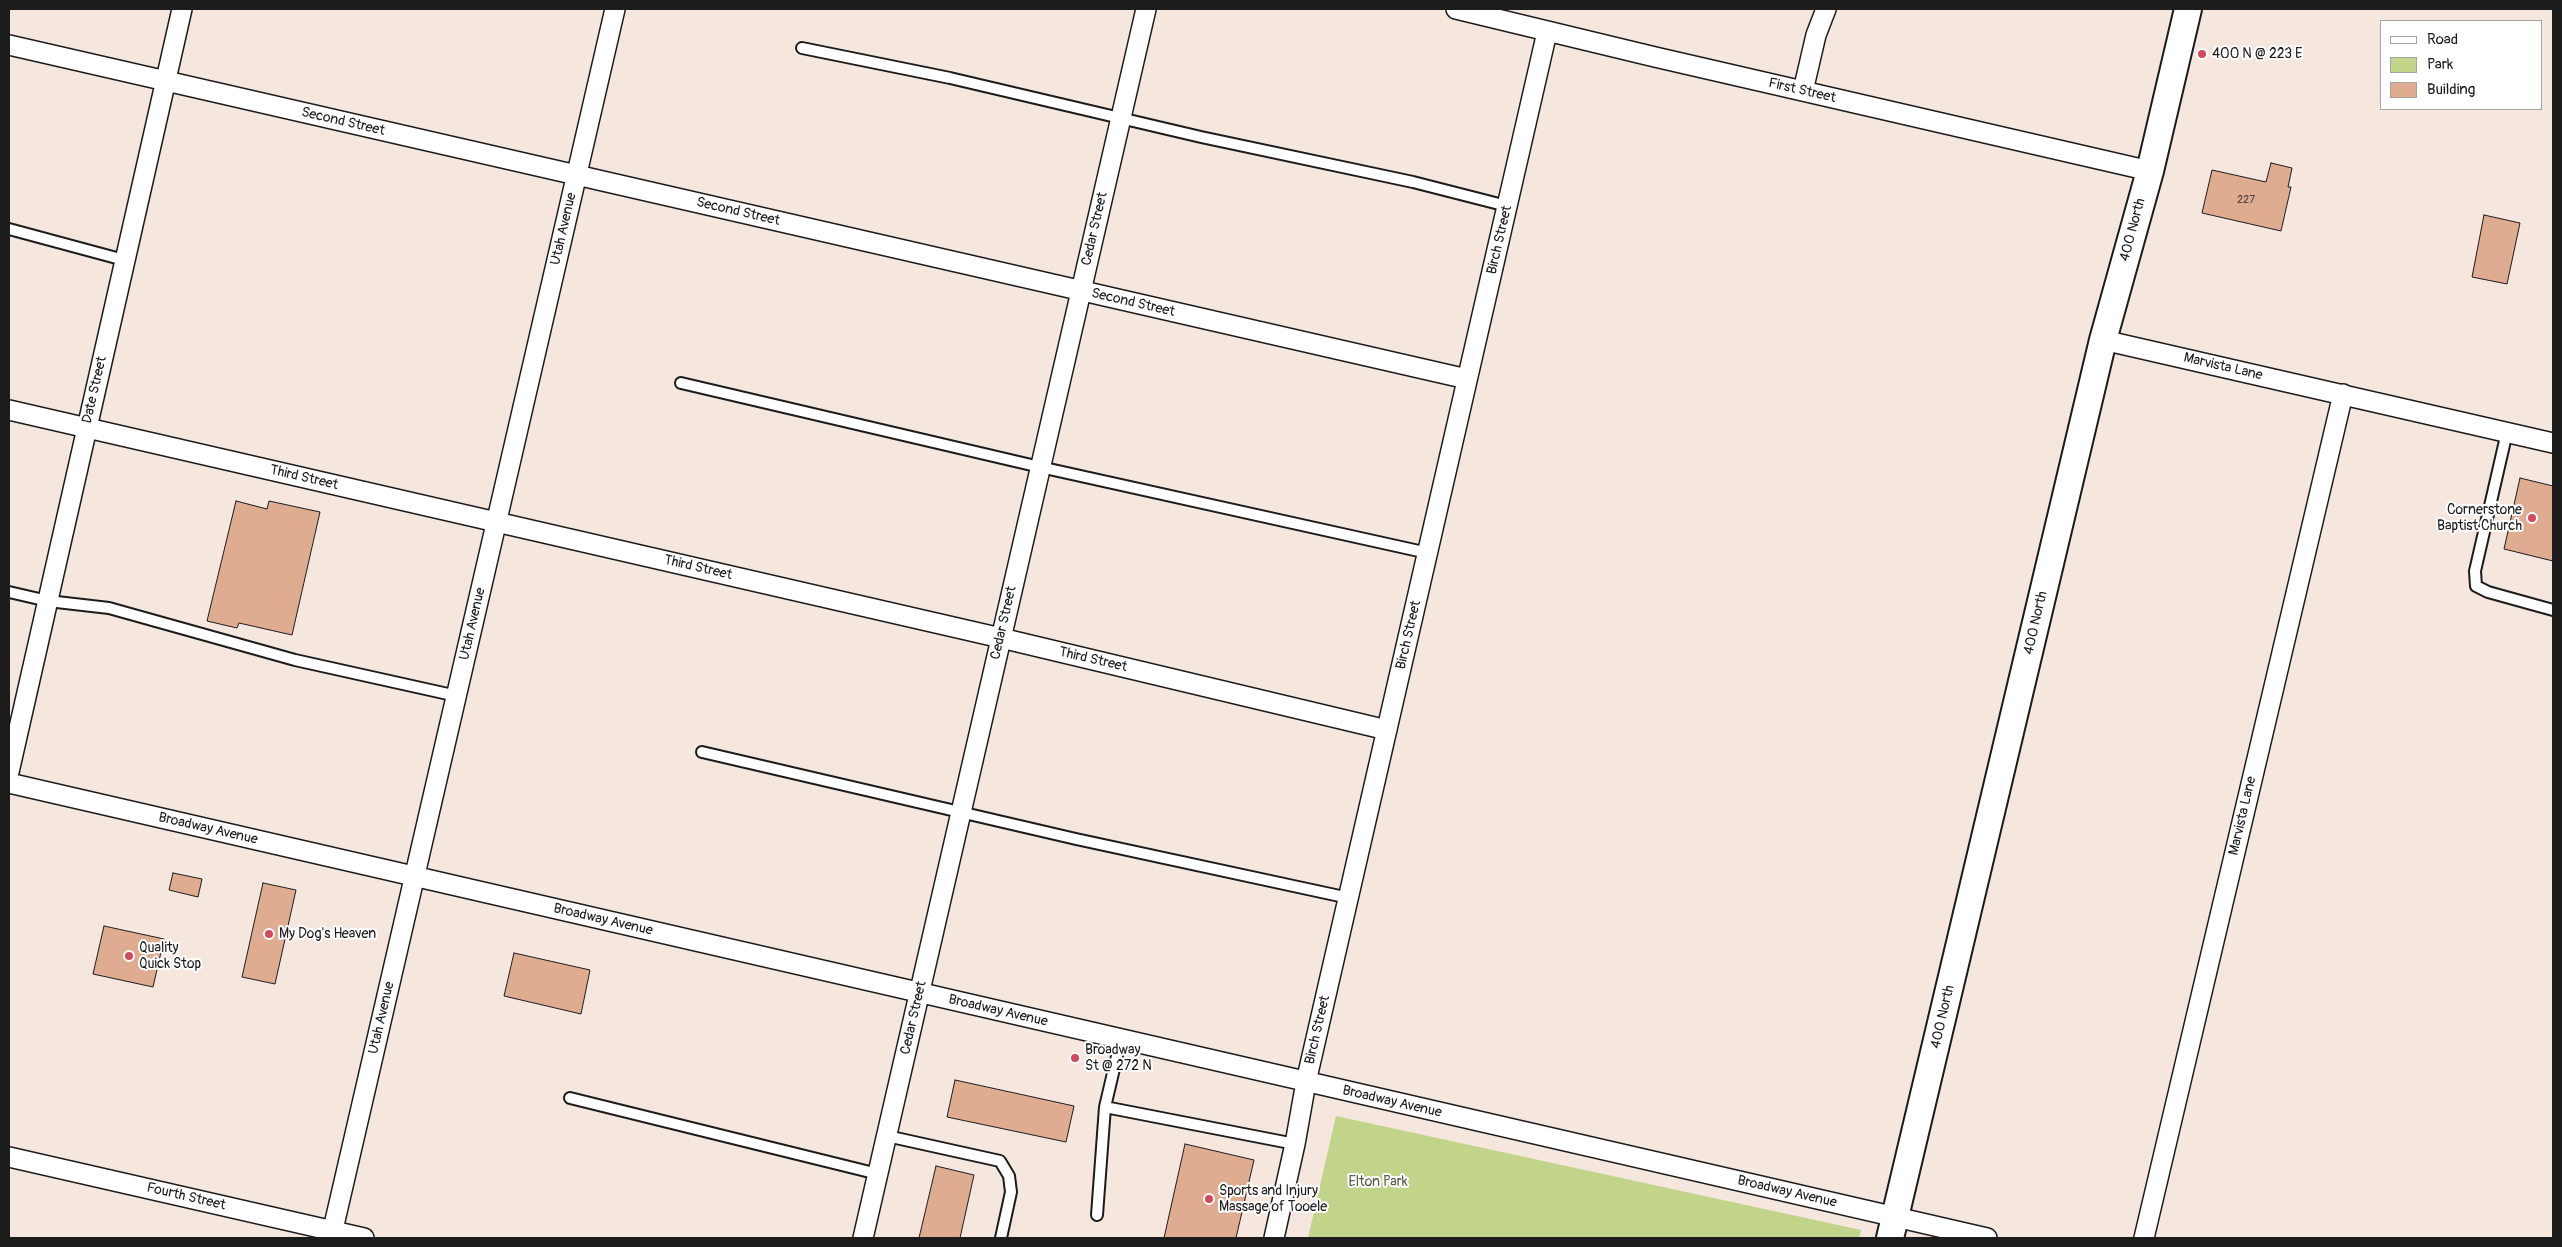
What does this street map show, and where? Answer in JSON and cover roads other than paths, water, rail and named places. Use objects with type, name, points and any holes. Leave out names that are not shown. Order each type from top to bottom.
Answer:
[{"type":"street","name":"Date Street","points":[[9,772],[182,9]]},
{"type":"street","name":"Utah Avenue","points":[[332,1235],[615,9]]},
{"type":"street","name":"Cedar Street","points":[[864,1238],[1146,9]]},
{"type":"street","name":"First Street","points":[[1456,9],[1547,32],[2150,171]]},
{"type":"street","points":[[1803,91],[1816,36],[1826,9]]},
{"type":"street","name":"400 North","points":[[1892,1228],[2103,340],[2150,171],[2188,9]]},
{"type":"street","name":"Birch Street","points":[[1274,1238],[1295,1144],[1306,1082],[1547,32]]},
{"type":"street","name":"Second Street","points":[[9,45],[1467,379]]},
{"type":"street","name":"Marvista Lane","points":[[2103,340],[2553,442]]},
{"type":"street","name":"Marvista Lane","points":[[2144,1238],[2343,394]]},
{"type":"street","name":"Third Street","points":[[9,410],[1001,638],[1387,730]]},
{"type":"street","name":"Broadway Avenue","points":[[9,783],[1306,1082],[1892,1228],[1986,1238]]},
{"type":"street","name":"Fourth Street","points":[[9,1157],[332,1235],[364,1238]]},
{"type":"lane","points":[[802,48],[1414,182],[1507,206]]},
{"type":"lane","points":[[9,229],[124,260]]},
{"type":"lane","points":[[681,383],[1040,467],[1428,553]]},
{"type":"lane","points":[[2507,432],[2475,572],[2476,586],[2488,592],[2553,610]]},
{"type":"lane","points":[[9,592],[48,601],[109,608],[295,660],[457,696]]},
{"type":"lane","points":[[702,752],[1349,898]]},
{"type":"lane","points":[[1097,1215],[1105,1107],[1121,1039]]},
{"type":"lane","points":[[570,1098],[878,1174]]},
{"type":"lane","points":[[1105,1107],[1295,1144]]},
{"type":"lane","points":[[887,1136],[1000,1161],[1009,1176],[1011,1192],[1001,1238]]},
{"type":"place","name":"400 N @ 223 E","points":[[2202,54]]},
{"type":"place","name":"Cornerstone Baptist Church","points":[[2532,518]]},
{"type":"place","name":"My Dog's Heaven","points":[[269,934]]},
{"type":"place","name":"Quality Quick Stop","points":[[129,956]]},
{"type":"place","name":"Broadway St @ 272 N","points":[[1075,1058]]},
{"type":"place","name":"Sports and Injury Massage of Tooele","points":[[1209,1199]]},
{"type":"park label","name":"Elton Park","points":[[1378,1182]]}]
